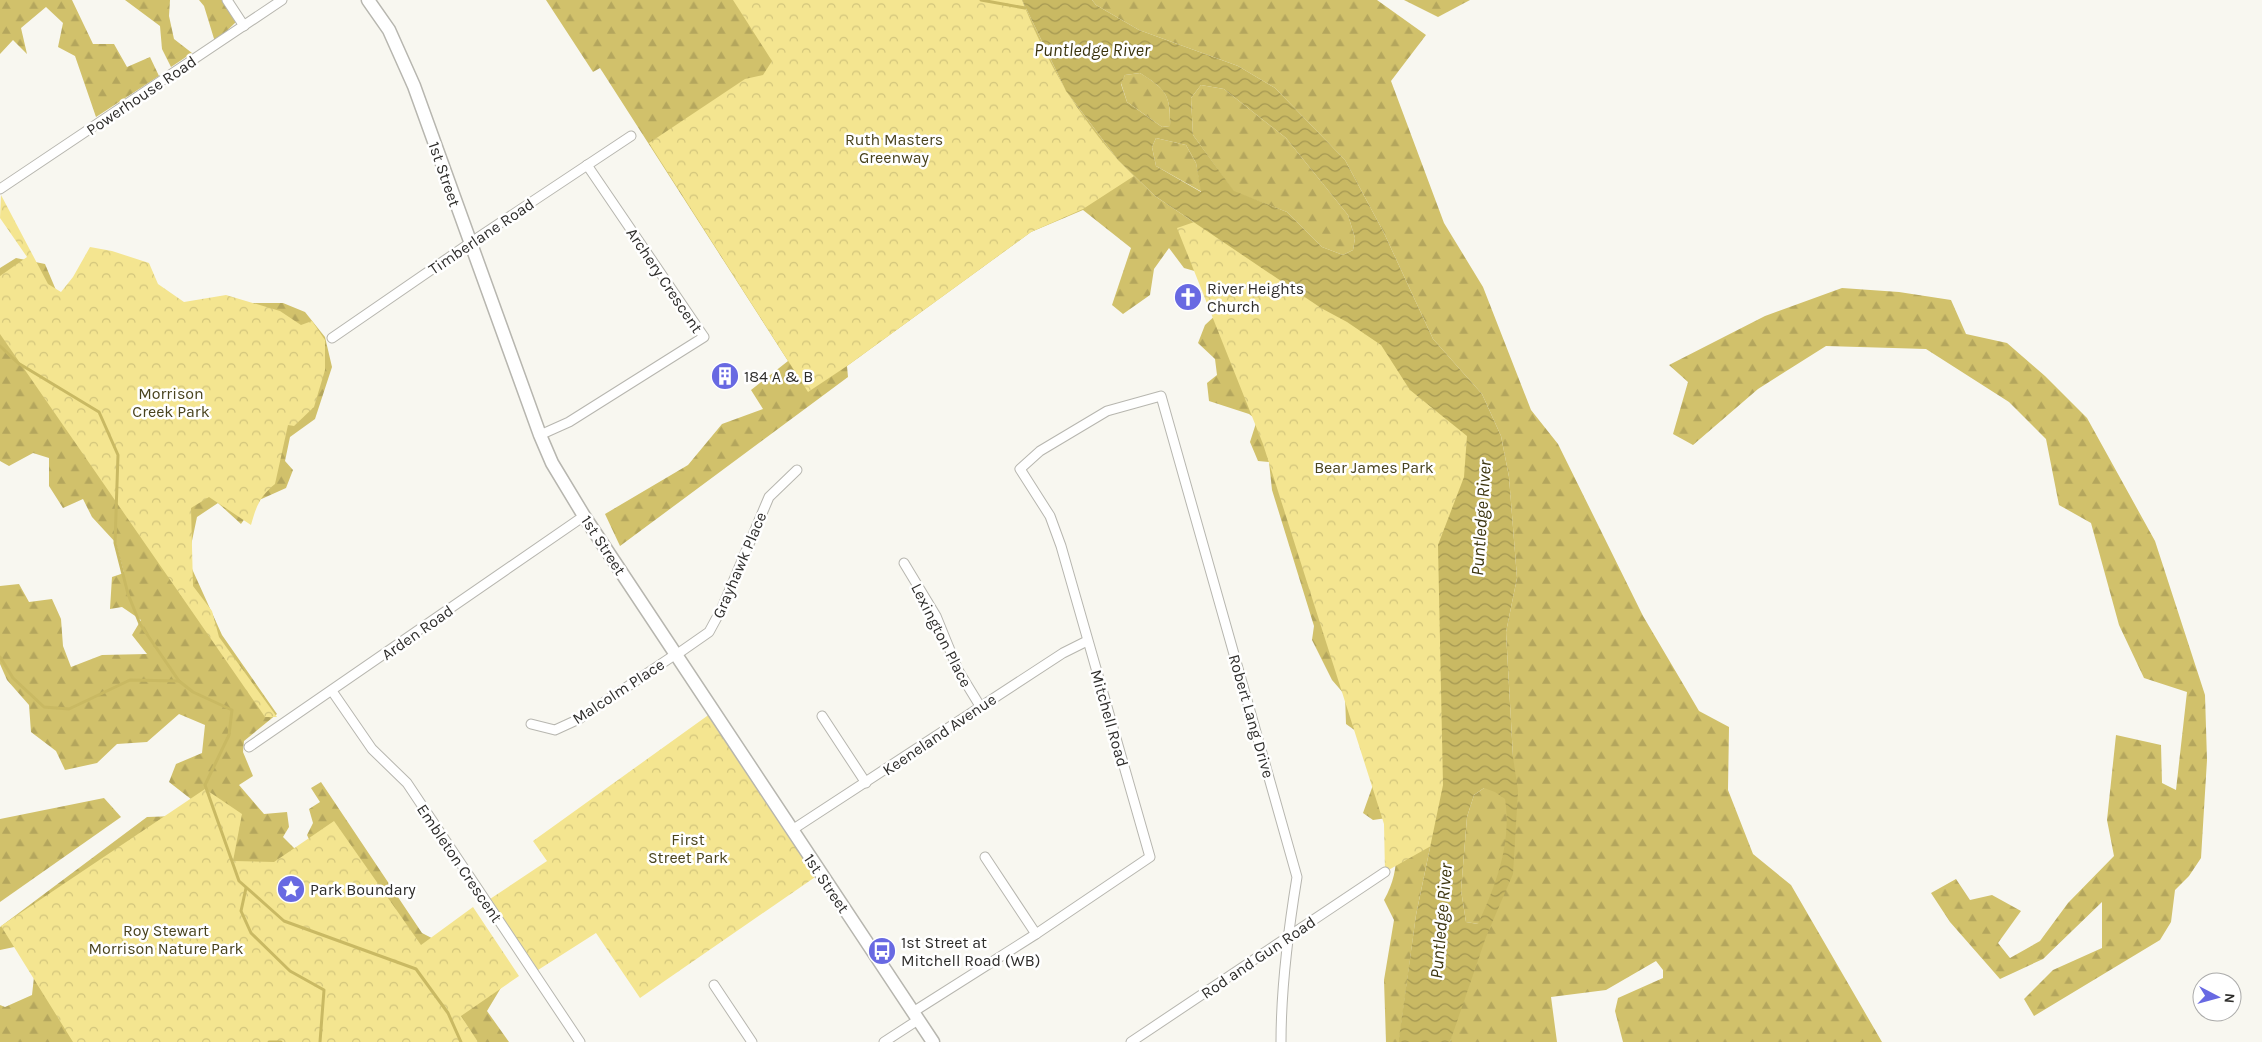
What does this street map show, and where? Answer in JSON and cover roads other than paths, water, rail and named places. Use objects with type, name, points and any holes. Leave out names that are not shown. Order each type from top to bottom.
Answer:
[{"type":"street","points":[[227,0],[244,26]]},
{"type":"street","name":"Powerhouse Road","points":[[0,189],[282,0]]},
{"type":"street","name":"1st Street","points":[[368,0],[389,30],[404,59],[540,435],[552,463],[584,516],[933,1042]]},
{"type":"street","name":"Timberlane Road","points":[[332,338],[631,136]]},
{"type":"street","name":"Archery Crescent","points":[[540,435],[569,422],[704,337],[587,165]]},
{"type":"street","name":"Mitchell Road","points":[[884,1042],[916,1016],[1150,857],[1058,539],[1050,516],[1020,470],[1040,451],[1106,411],[1161,396]]},
{"type":"street","name":"Robert Lang Drive","points":[[1161,396],[1297,877],[1287,937],[1281,994],[1281,1042]]},
{"type":"street","name":"Grayhawk Place","points":[[676,654],[709,632],[722,608],[758,517],[768,497],[797,470]]},
{"type":"street","name":"Arden Road","points":[[249,747],[584,516]]},
{"type":"street","name":"Lexington Place","points":[[904,563],[936,616],[958,670],[980,706]]},
{"type":"street","name":"Keeneland Avenue","points":[[792,830],[1063,653],[1088,641]]},
{"type":"street","name":"Malcolm Place","points":[[531,724],[555,730],[579,719],[676,654]]},
{"type":"street","name":"Embleton Crescent","points":[[332,691],[372,749],[407,783],[580,1042]]},
{"type":"street","points":[[822,716],[866,783]]},
{"type":"street","points":[[986,858],[1036,934]]},
{"type":"street","name":"Rod and Gun Road","points":[[1131,1042],[1385,872]]},
{"type":"street","points":[[714,985],[752,1042]]},
{"type":"water","name":"Puntledge River","points":[[1022,0],[1092,0],[1096,5],[1139,30],[1238,66],[1275,88],[1345,160],[1384,233],[1433,339],[1482,394],[1501,436],[1509,477],[1517,578],[1506,632],[1513,757],[1518,791],[1513,874],[1486,937],[1450,1042],[1399,1042],[1399,1038],[1416,915],[1443,785],[1438,545],[1464,477],[1467,436],[1410,390],[1381,345],[1347,322],[1321,308],[1155,196],[1118,160],[1066,91]],"holes":[[[1140,73],[1161,88],[1168,99],[1170,126],[1162,127],[1127,102],[1121,84],[1125,75]],[[1201,85],[1224,89],[1286,138],[1348,215],[1355,238],[1353,250],[1343,255],[1322,247],[1287,212],[1234,191],[1193,135],[1191,98]],[[1156,138],[1186,145],[1196,163],[1201,192],[1156,166],[1152,147]],[[1484,788],[1495,792],[1505,799],[1507,815],[1501,863],[1491,894],[1478,924],[1466,922],[1461,890],[1467,817],[1474,795]]]},
{"type":"waterway","points":[[981,0],[1025,8]]},
{"type":"waterway","points":[[0,346],[18,363],[99,412],[118,455],[115,543],[128,594],[140,624],[179,681],[193,692],[232,710],[229,735],[205,785],[239,881],[284,921],[416,969],[448,1013],[461,1042]]},
{"type":"waterway","points":[[0,657],[13,678],[44,707],[69,709],[130,680],[179,681]]},
{"type":"waterway","points":[[246,888],[241,911],[251,933],[290,971],[324,990],[320,1042]]},
{"type":"waterway","points":[[269,1042],[281,1042]]},
{"type":"place","name":"River Heights Church","points":[[1188,297]]},
{"type":"place","name":"184 A & B","points":[[725,376]]},
{"type":"place","name":"Park Boundary","points":[[291,889]]},
{"type":"place","name":"1st Street at Mitchell Road (WB)","points":[[882,951]]},
{"type":"park label","name":"Ruth Masters Greenway","points":[[894,148]]},
{"type":"park label","name":"Morrison Creek Park","points":[[171,402]]},
{"type":"park label","name":"Bear James Park","points":[[1374,467]]},
{"type":"park label","name":"First Street Park","points":[[688,848]]},
{"type":"park label","name":"Roy Stewart Morrison Nature Park","points":[[166,939]]}]
